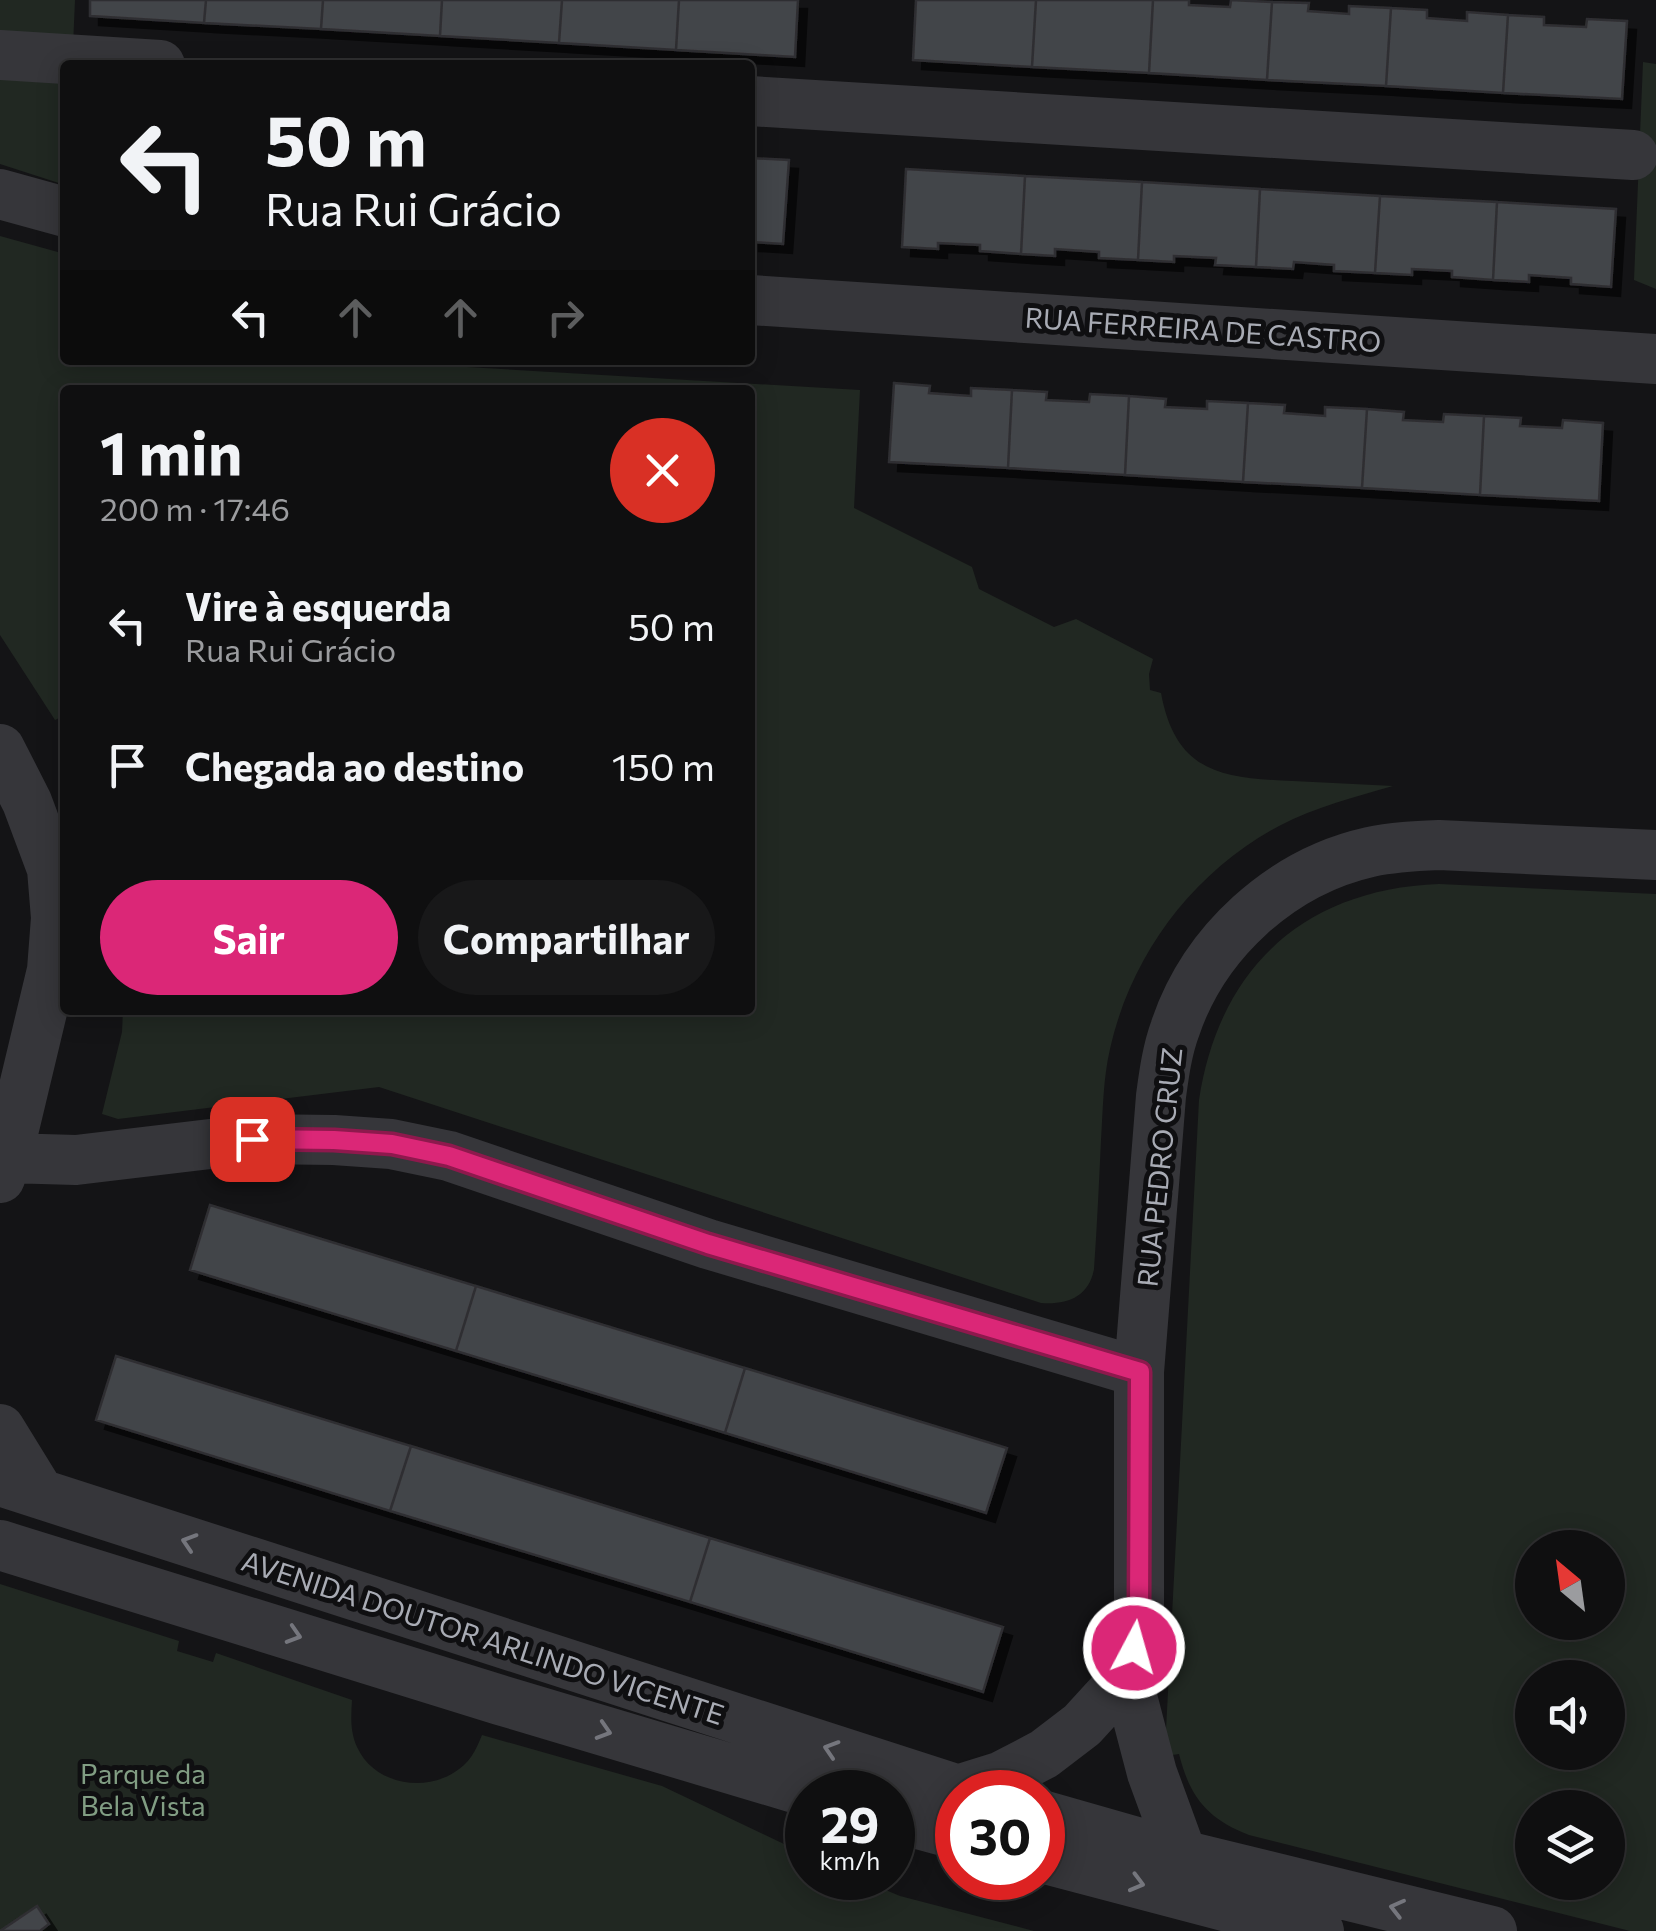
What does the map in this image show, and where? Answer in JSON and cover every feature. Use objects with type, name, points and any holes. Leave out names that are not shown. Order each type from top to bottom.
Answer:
[{"type":"street","points":[[0,55],[80,60]]},
{"type":"street","points":[[755,102],[1633,155]]},
{"type":"street","points":[[0,194],[60,211]]},
{"type":"street","name":"RUA FERREIRA DE CASTRO","points":[[755,300],[1656,359]]},
{"type":"street","points":[[0,749],[28,802],[52,869],[56,918],[52,970],[2,1163],[76,1160],[252,1139],[392,1144],[449,1156],[708,1244],[1140,1372]]},
{"type":"street","name":"RUA PEDRO CRUZ","points":[[1182,1855],[1152,1773],[1130,1686],[1139,1611],[1140,1372],[1166,1062],[1188,997],[1226,940],[1250,916],[1276,894],[1337,862],[1404,846],[1439,845],[1656,855]]},
{"type":"street","points":[[0,1429],[20,1488]]},
{"type":"street","name":"AVENIDA DOUTOR ARLINDO VICENTE","points":[[20,1488],[935,1798]]},
{"type":"street","name":"AVENIDA DOUTOR ARLINDO VICENTE","points":[[0,1545],[785,1785]]},
{"type":"street","points":[[1013,1770],[1044,1754],[1082,1725],[1114,1690],[1130,1686]]},
{"type":"street","points":[[1065,1822],[1182,1855],[1492,1931]]},
{"type":"street","points":[[1065,1867],[1197,1916],[1318,1931]]},
{"type":"green space","points":[[0,0],[75,0],[73,46],[0,43]]},
{"type":"green space","points":[[1643,62],[1656,64],[1656,289],[1634,280]]},
{"type":"green space","points":[[0,70],[60,71],[60,183],[0,164]]},
{"type":"green space","points":[[0,236],[60,253],[60,365],[433,365],[860,390],[854,508],[972,567],[979,589],[1054,627],[1076,619],[1153,659],[1150,690],[1161,693],[1178,741],[1206,766],[1268,780],[1393,786],[1307,813],[1248,845],[1193,892],[1150,949],[1120,1014],[1108,1060],[1091,1279],[1082,1293],[1068,1301],[1041,1303],[379,1087],[118,1119],[102,1114],[123,1015],[755,1015],[755,385],[60,385],[60,718],[55,720],[0,635]]},
{"type":"green space","points":[[1439,884],[1656,894],[1656,1931],[1630,1931],[1249,1835],[1222,1822],[1203,1805],[1189,1783],[1179,1754],[1166,1756],[1199,1100],[1210,1053],[1226,1011],[1248,975],[1276,944],[1309,920],[1347,901],[1391,889]]},
{"type":"green space","name":"Parque da Bela Vista","points":[[0,1584],[179,1641],[177,1651],[213,1662],[216,1653],[352,1700],[352,1730],[357,1747],[366,1762],[394,1780],[411,1783],[444,1778],[471,1757],[482,1735],[662,1786],[785,1845],[785,1900],[915,1900],[1034,1931],[0,1931]]},
{"type":"building","points":[[90,0],[206,0],[204,23],[90,16]]},
{"type":"building","points":[[206,0],[323,0],[321,29],[204,23]]},
{"type":"building","points":[[323,0],[442,0],[440,36],[321,29]]},
{"type":"building","points":[[442,0],[562,0],[559,43],[440,36]]},
{"type":"building","points":[[562,0],[679,0],[676,50],[559,43]]},
{"type":"building","points":[[679,0],[798,0],[795,57],[676,50]]},
{"type":"building","points":[[916,0],[1036,0],[1032,67],[913,60]]},
{"type":"building","points":[[1036,0],[1153,0],[1149,73],[1032,67]]},
{"type":"building","points":[[1153,0],[1189,0],[1189,5],[1230,7],[1231,0],[1272,2],[1267,80],[1149,73]]},
{"type":"building","points":[[1272,2],[1309,3],[1308,11],[1349,14],[1349,6],[1391,8],[1386,86],[1267,80]]},
{"type":"building","points":[[1391,8],[1427,10],[1427,18],[1467,21],[1467,12],[1508,15],[1503,93],[1386,86]]},
{"type":"building","points":[[1508,15],[1544,17],[1544,25],[1586,27],[1587,19],[1627,21],[1622,99],[1503,93]]},
{"type":"building","points":[[755,158],[789,160],[783,244],[755,242]]},
{"type":"building","points":[[906,169],[1025,176],[1021,254],[980,251],[980,245],[938,243],[938,249],[902,247]]},
{"type":"building","points":[[1025,176],[1142,182],[1138,260],[1099,258],[1099,252],[1055,249],[1055,256],[1021,254]]},
{"type":"building","points":[[1142,182],[1260,189],[1256,267],[1215,265],[1216,258],[1174,256],[1174,262],[1138,260]]},
{"type":"building","points":[[1260,189],[1380,196],[1375,273],[1334,271],[1334,265],[1294,262],[1293,269],[1256,267]]},
{"type":"building","points":[[1380,196],[1497,202],[1493,280],[1452,277],[1452,271],[1412,269],[1412,275],[1375,273]]},
{"type":"building","points":[[1497,202],[1616,209],[1611,287],[1571,284],[1571,278],[1529,275],[1529,282],[1493,280]]},
{"type":"building","points":[[894,383],[930,386],[929,393],[971,396],[971,388],[1012,390],[1008,468],[889,462]]},
{"type":"building","points":[[1012,390],[1047,392],[1046,400],[1089,402],[1090,394],[1129,396],[1125,475],[1008,468]]},
{"type":"building","points":[[1129,396],[1166,399],[1165,407],[1207,409],[1207,401],[1248,403],[1243,482],[1125,475]]},
{"type":"building","points":[[1248,403],[1285,405],[1284,413],[1325,416],[1325,407],[1367,409],[1362,488],[1243,482]]},
{"type":"building","points":[[1367,409],[1404,412],[1403,420],[1443,422],[1444,414],[1484,416],[1480,495],[1362,488]]},
{"type":"building","points":[[1484,416],[1521,418],[1520,426],[1562,428],[1563,420],[1603,423],[1599,501],[1480,495]]},
{"type":"building","points":[[210,1205],[476,1286],[456,1351],[190,1270]]},
{"type":"building","points":[[476,1286],[745,1368],[725,1433],[456,1351]]},
{"type":"building","points":[[116,1356],[411,1446],[390,1511],[96,1420]]},
{"type":"building","points":[[745,1368],[1007,1448],[986,1513],[725,1433]]},
{"type":"building","points":[[411,1446],[710,1538],[690,1602],[390,1511]]},
{"type":"building","points":[[710,1538],[1003,1627],[983,1692],[690,1602]]},
{"type":"building","points":[[37,1906],[49,1924],[40,1931],[0,1931]]},
{"type":"route","points":[[252,1139],[392,1144],[449,1156],[708,1244],[1140,1372],[1139,1611],[1134,1648]]}]
